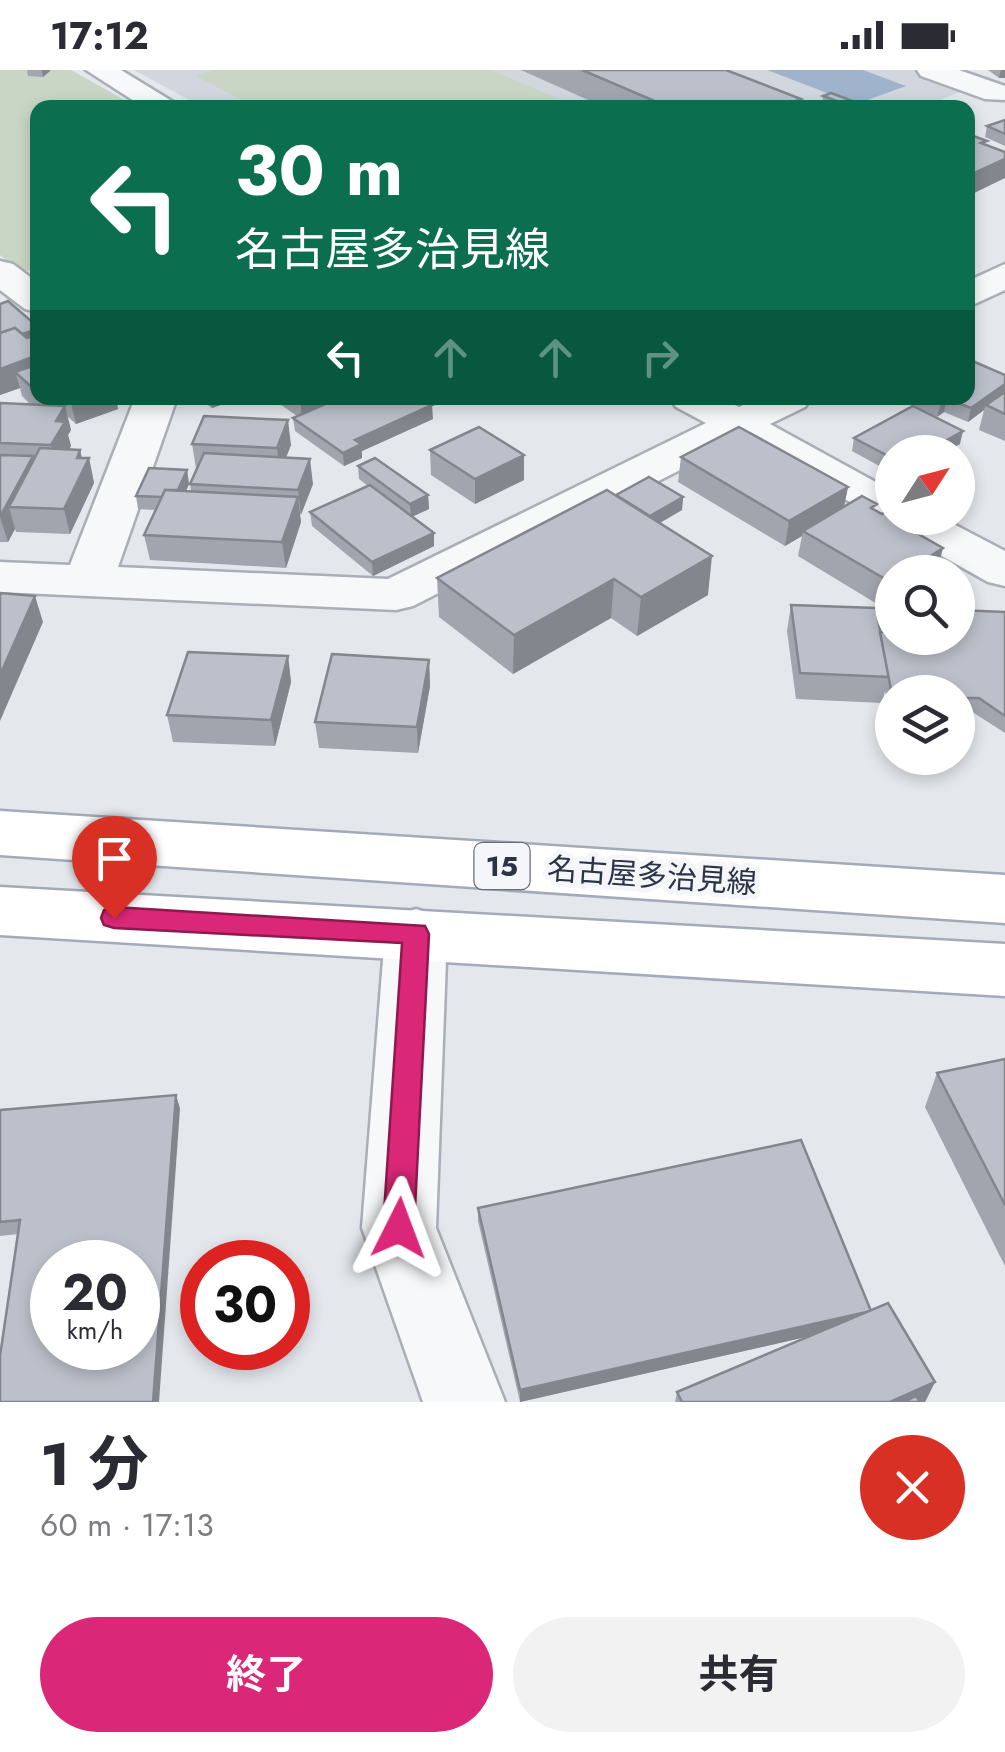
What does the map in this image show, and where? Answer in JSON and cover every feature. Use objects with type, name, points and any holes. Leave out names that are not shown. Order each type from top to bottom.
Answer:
[{"type":"main road","name":"名古屋多治見線","points":[[0,833],[1005,898]]},
{"type":"main road","points":[[0,911],[1005,970]]},
{"type":"street","points":[[100,70],[154,100]]},
{"type":"street","points":[[932,70],[1001,92]]},
{"type":"street","points":[[975,102],[1001,92]]},
{"type":"street","points":[[975,292],[1005,275]]},
{"type":"street","points":[[88,582],[153,405]]},
{"type":"street","points":[[705,405],[875,500]]},
{"type":"street","points":[[0,578],[396,595],[777,405]]},
{"type":"street","points":[[939,535],[1005,571]]},
{"type":"street","points":[[416,934],[399,1228],[464,1402]]},
{"type":"shaded area","points":[[134,70],[912,70],[967,89],[940,100],[189,100]]},
{"type":"green space","points":[[0,70],[71,70],[125,100],[30,100],[30,271],[18,270],[0,255]]},
{"type":"green space","points":[[214,70],[492,70],[561,100],[242,100],[196,76]]},
{"type":"water","points":[[767,70],[863,70],[906,86],[867,100],[846,100]]},
{"type":"building","points":[[582,70],[726,70],[801,99],[798,100],[652,100]]},
{"type":"building","points":[[831,93],[850,100],[834,100],[823,96]]},
{"type":"building","points":[[1005,120],[1005,134],[987,126]]},
{"type":"building","points":[[975,137],[1005,152],[1005,159],[975,173]]},
{"type":"building","points":[[8,301],[30,320],[30,332],[22,334],[15,328],[0,333],[0,304]]},
{"type":"building","points":[[15,328],[30,337],[30,358],[0,369],[0,333]]},
{"type":"building","points":[[975,362],[1005,375],[1005,384],[971,408],[963,405],[975,405]]},
{"type":"building","points":[[30,367],[30,386],[15,372]]},
{"type":"building","points":[[1005,392],[1005,414],[986,405]]},
{"type":"building","points":[[0,403],[65,406],[56,421],[65,422],[51,445],[0,443]]},
{"type":"building","points":[[323,405],[432,405],[355,440],[361,444],[343,453],[293,418]]},
{"type":"building","points":[[913,406],[963,431],[956,435],[875,435],[875,449],[854,438]]},
{"type":"building","points":[[204,416],[288,420],[277,448],[192,444]]},
{"type":"building","points":[[479,427],[524,455],[475,479],[430,450]]},
{"type":"building","points":[[739,427],[848,487],[789,521],[681,457]]},
{"type":"building","points":[[40,448],[80,450],[77,458],[89,458],[64,509],[9,507]]},
{"type":"building","points":[[204,453],[310,459],[298,490],[190,484]]},
{"type":"building","points":[[0,455],[33,456],[0,517]]},
{"type":"building","points":[[375,458],[428,495],[410,504],[358,466]]},
{"type":"building","points":[[149,468],[187,470],[178,490],[165,490],[162,497],[136,496]]},
{"type":"building","points":[[649,477],[683,497],[650,516],[616,495]]},
{"type":"building","points":[[370,485],[434,533],[372,562],[310,512]]},
{"type":"building","points":[[165,490],[298,497],[282,542],[144,535]]},
{"type":"building","points":[[607,490],[712,556],[641,597],[614,579],[514,635],[437,578]]},
{"type":"building","points":[[862,496],[875,503],[871,508],[875,510],[875,535],[920,535],[943,548],[932,555],[875,555],[875,573],[803,531]]},
{"type":"building","points":[[0,593],[35,596],[0,675]]},
{"type":"building","points":[[791,605],[875,608],[875,655],[885,655],[889,675],[800,673]]},
{"type":"building","points":[[975,611],[1005,612],[1005,716],[975,698],[975,675],[888,675],[884,655],[975,655]]},
{"type":"building","points":[[188,652],[288,656],[271,720],[167,715]]},
{"type":"building","points":[[332,654],[429,660],[417,727],[315,722]]},
{"type":"building","points":[[1005,1059],[1005,1205],[937,1073]]},
{"type":"building","points":[[176,1095],[160,1309],[160,1240],[30,1240],[30,1370],[155,1370],[153,1402],[0,1402],[0,1356],[20,1220],[0,1222],[0,1110]]},
{"type":"building","points":[[801,1140],[871,1311],[520,1390],[478,1208]]},
{"type":"building","points":[[888,1303],[935,1382],[890,1402],[682,1402],[677,1392]]},
{"type":"route","points":[[114,918],[416,934],[399,1228]]}]
